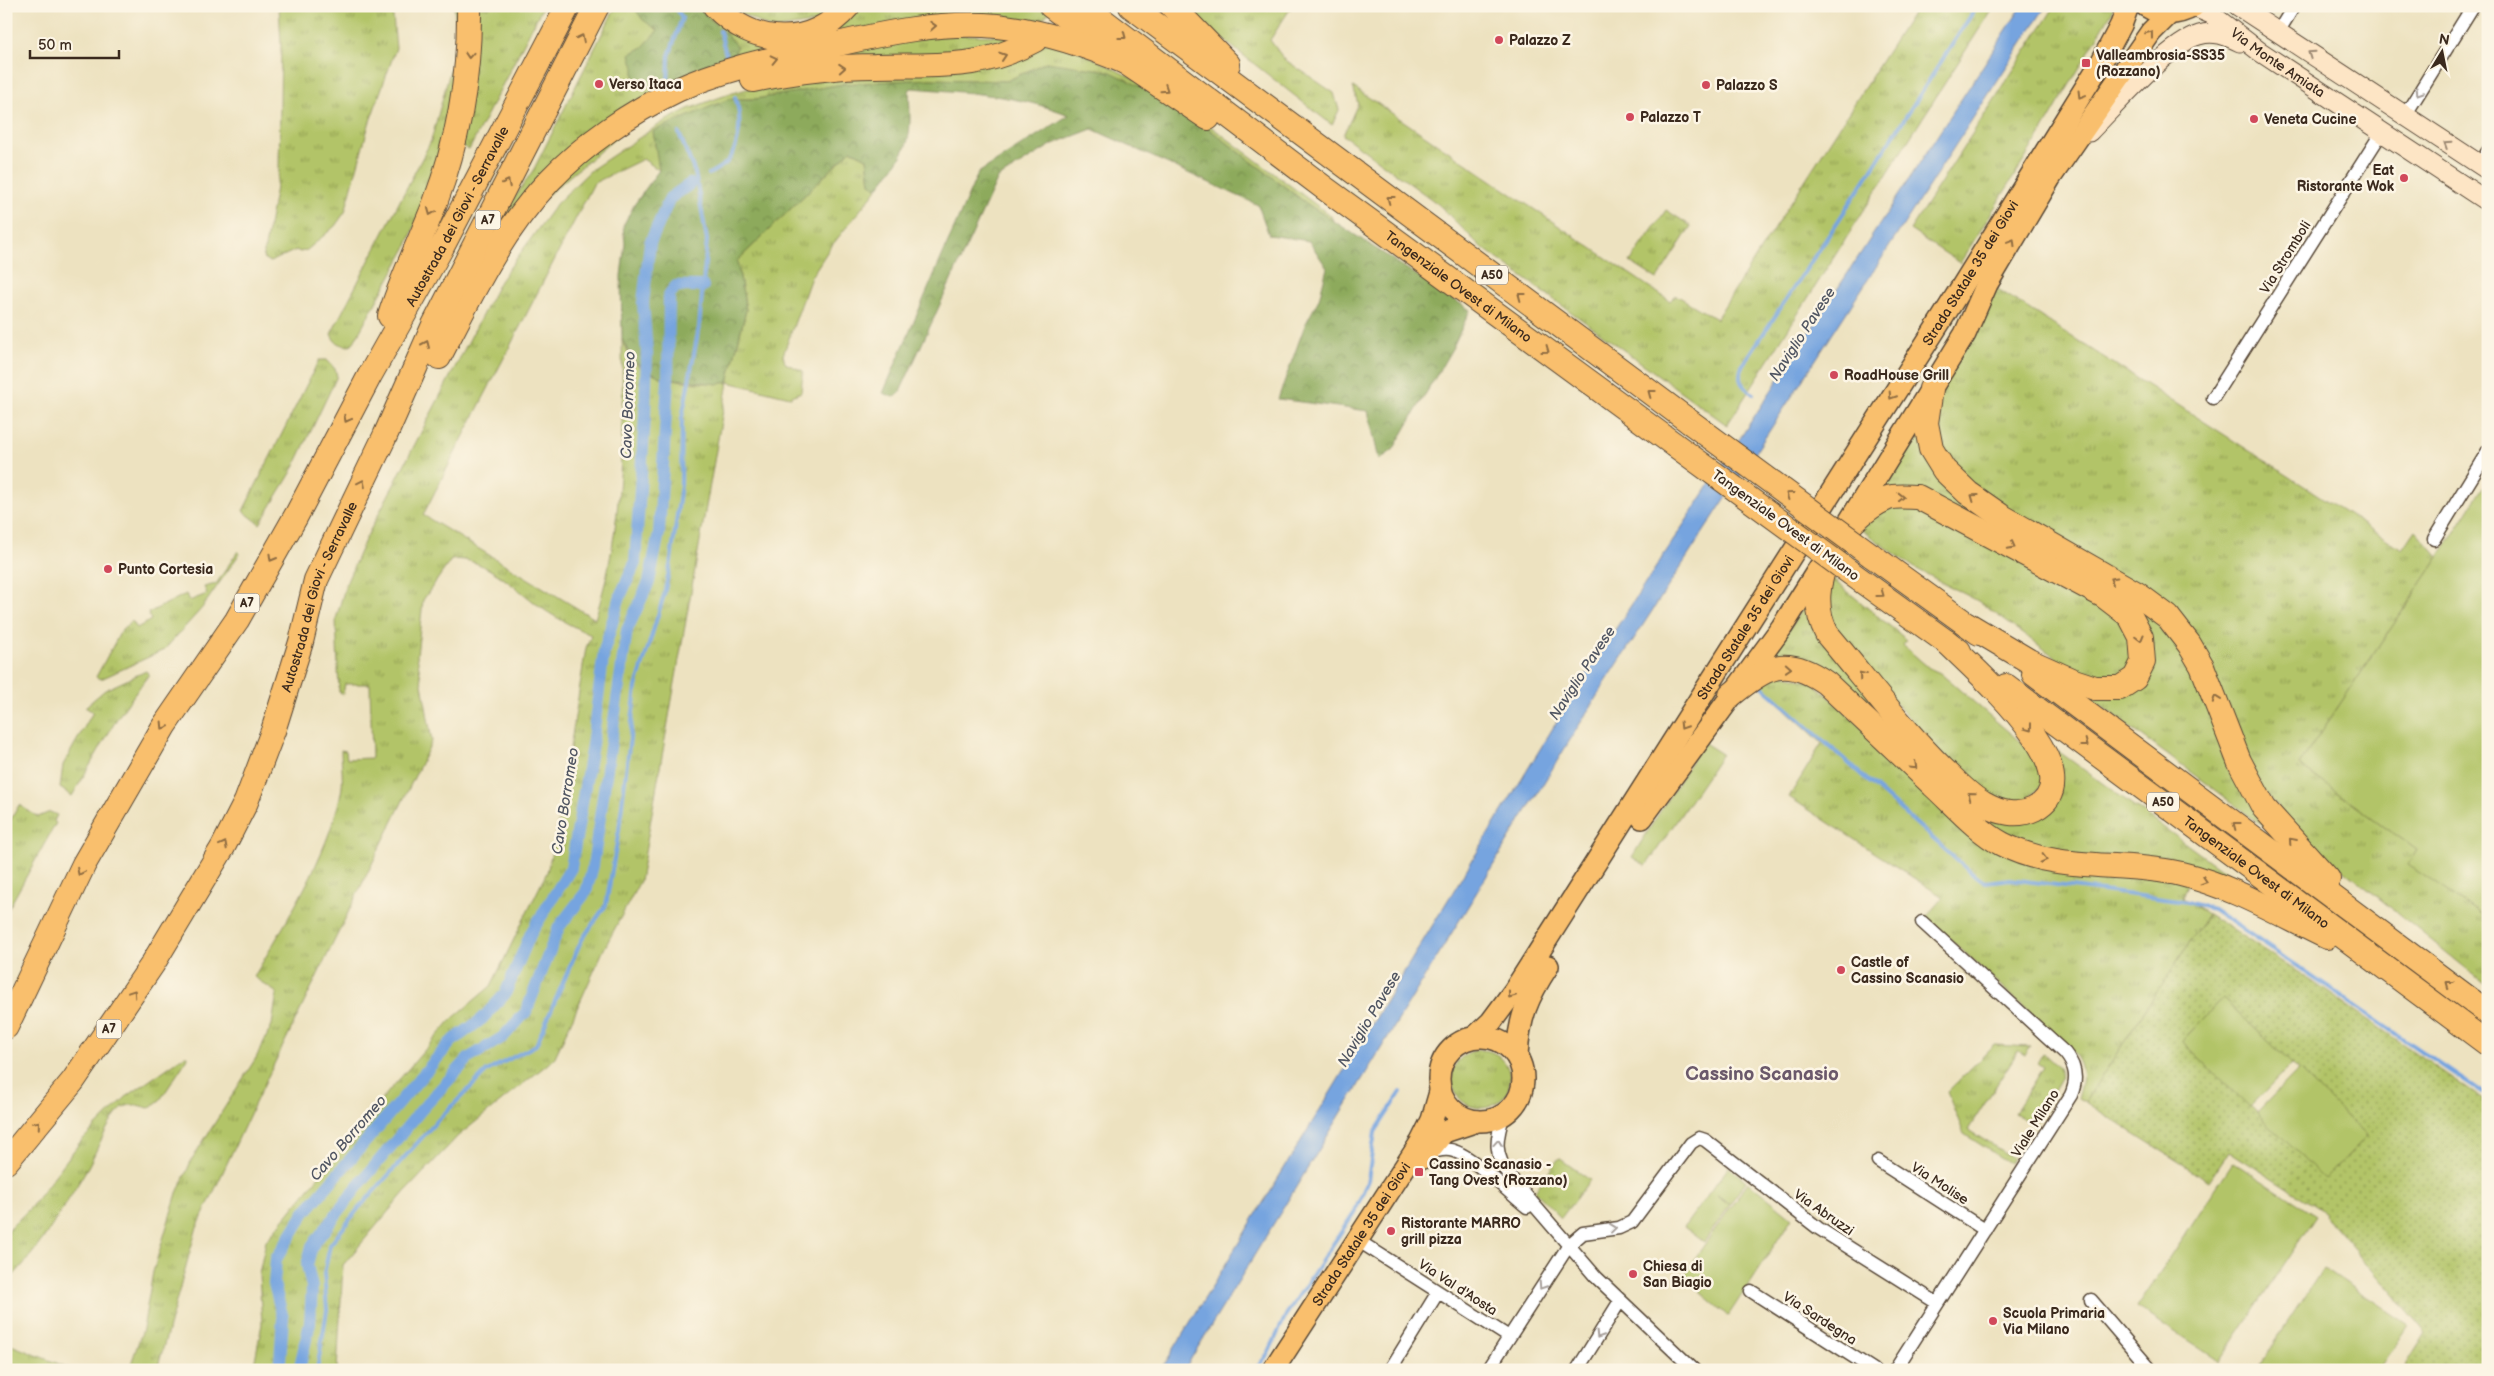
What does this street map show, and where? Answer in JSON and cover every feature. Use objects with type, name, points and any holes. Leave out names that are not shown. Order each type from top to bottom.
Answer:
[{"type":"highway","points":[[370,376],[394,302],[434,204],[454,144],[466,86],[470,41],[469,6]]},
{"type":"highway","name":"A7","points":[[442,247],[476,155],[552,6]]},
{"type":"highway","name":"Autostrada dei Giovi - Serravalle","points":[[6,1027],[84,864],[164,726],[236,620],[296,516],[370,376],[442,247],[568,6]]},
{"type":"highway","name":"Autostrada dei Giovi - Serravalle","points":[[6,1162],[78,1074],[152,965],[224,847],[246,802],[273,731],[302,642],[316,580],[385,436],[434,326],[597,6]]},
{"type":"highway","points":[[715,6],[728,20],[741,28],[756,34],[781,38],[796,36],[823,27],[848,6]]},
{"type":"highway","points":[[1051,6],[1125,62],[1211,120],[1323,187]]},
{"type":"highway","name":"Tangenziale Ovest di Milano","points":[[1084,6],[1323,187],[1947,642],[2488,1044]]},
{"type":"highway","name":"Tangenziale Ovest di Milano","points":[[1131,6],[1690,422],[1967,624],[2488,1013]]},
{"type":"highway","points":[[1153,6],[1225,61]]},
{"type":"highway","points":[[1172,6],[1294,128]]},
{"type":"highway","points":[[439,357],[494,252],[522,213],[549,181],[605,133],[677,90],[759,62],[864,37],[919,27],[996,26],[1031,31],[1066,39],[1125,62]]},
{"type":"highway","points":[[385,436],[498,266],[538,215],[591,164],[622,141],[684,105],[753,80],[793,72],[874,66],[969,64],[989,61],[1013,53],[1035,40]]},
{"type":"highway","points":[[1931,389],[1926,423],[1931,449],[1944,470],[1968,493],[2001,516],[2137,594],[2168,617],[2189,644],[2202,666],[2238,761],[2264,808],[2374,927]]},
{"type":"highway","points":[[1947,642],[2016,711],[2045,751],[2053,779],[2048,796],[2036,808],[2016,814],[2004,812],[1974,798],[1922,748],[1827,634],[1820,622],[1817,595],[1824,566],[1835,543],[1868,509],[1890,497],[1918,497],[2104,596],[2130,616],[2141,637],[2143,662],[2135,678],[2120,688],[2095,688],[2029,661],[1967,624]]},
{"type":"highway","points":[[1731,695],[1765,670],[1784,667],[1805,670],[1826,683],[1968,818],[2001,843],[2034,856],[2061,863],[2134,868],[2179,874],[2204,880],[2228,889],[2380,963]]},
{"type":"main road","name":"Strada Statale 35 dei Giovi","points":[[1476,1036],[1491,1022],[1514,991],[1943,317],[2102,61],[2121,25],[2128,6]]},
{"type":"main road","points":[[2146,6],[2158,12],[2169,14],[2182,12],[2194,7]]},
{"type":"main road","name":"Via Monte Amiata","points":[[2238,6],[2404,116],[2485,162]]},
{"type":"main road","name":"Via Monte Amiata","points":[[2194,7],[2211,14],[2259,51],[2488,202]]},
{"type":"main road","points":[[1642,818],[1782,627],[1965,334],[1987,284],[2062,159],[2151,32],[2169,14]]},
{"type":"main road","points":[[2062,159],[2172,49],[2199,34],[2222,33],[2259,51]]},
{"type":"main road","name":"Strada Statale 35 dei Giovi","points":[[1517,1056],[1521,1017],[1527,1001],[1642,818],[1987,284]]},
{"type":"main road","points":[[1476,1036],[1500,1040],[1517,1056],[1523,1075],[1521,1094],[1514,1106],[1504,1114],[1491,1120],[1477,1121],[1454,1112],[1446,1103],[1440,1092],[1438,1076],[1442,1062],[1450,1049],[1462,1040],[1476,1036]]},
{"type":"main road","name":"Strada Statale 35 dei Giovi","points":[[1273,1370],[1421,1142],[1432,1120],[1440,1092]]},
{"type":"main road","name":"Strada Statale 35 dei Giovi","points":[[1286,1370],[1420,1161],[1444,1132],[1477,1121]]},
{"type":"street","points":[[2278,32],[2294,6]]},
{"type":"street","points":[[2404,116],[2473,6]]},
{"type":"street","name":"Via Stromboli","points":[[2213,398],[2382,132]]},
{"type":"street","points":[[2434,540],[2488,451]]},
{"type":"street","name":"Viale Milano","points":[[1895,1370],[2071,1095],[2076,1080],[2075,1072],[2065,1053],[1922,922]]},
{"type":"street","points":[[1504,1114],[1496,1150],[1500,1163],[1551,1226],[1620,1301],[1682,1365],[1694,1370]]},
{"type":"street","name":"Via Abruzzi","points":[[1569,1245],[1583,1233],[1619,1228],[1632,1222],[1691,1143],[1699,1138],[1705,1140],[1818,1228],[1937,1303]]},
{"type":"street","points":[[1420,1161],[1436,1150],[1452,1150],[1465,1156],[1551,1226]]},
{"type":"street","name":"Via Molise","points":[[1878,1161],[1985,1230]]},
{"type":"street","name":"Via Val d'Aosta","points":[[1366,1245],[1509,1337]]},
{"type":"street","points":[[1488,1370],[1569,1245]]},
{"type":"street","name":"Via Sardegna","points":[[1751,1291],[1874,1370]]},
{"type":"street","points":[[1390,1370],[1438,1292]]},
{"type":"street","points":[[2091,1300],[2151,1370]]},
{"type":"street","points":[[1577,1370],[1620,1301]]},
{"type":"green space","points":[[279,6],[392,6],[396,48],[369,124],[345,212],[335,226],[307,250],[300,252],[296,250],[270,262],[263,258],[279,171],[281,44]]},
{"type":"green space","points":[[454,6],[461,6],[451,134],[406,248],[354,342],[350,346],[341,344],[334,340],[331,334],[431,141],[458,42]]},
{"type":"green space","points":[[475,6],[543,6],[469,150],[461,145]]},
{"type":"green space","points":[[616,6],[704,6],[763,44],[857,6],[1047,6],[1052,10],[1038,23],[978,16],[686,79],[491,242],[501,218],[534,169]]},
{"type":"green space","points":[[633,6],[699,6],[737,47],[733,60],[649,87],[634,87],[634,67],[630,54],[643,47],[658,30],[643,20]]},
{"type":"green space","points":[[727,6],[839,6],[818,22],[772,29]]},
{"type":"green space","points":[[1186,6],[1292,6],[1270,40],[1284,59],[1334,93],[1339,110],[1332,125],[1206,26]]},
{"type":"green space","points":[[1917,6],[1994,6],[1727,425],[1480,246],[1438,204],[1343,135],[1358,104],[1353,87],[1670,301],[1676,295],[1716,319]]},
{"type":"green space","points":[[2055,6],[2113,6],[2112,12],[2043,130],[1960,263],[1910,230]]},
{"type":"green space","points":[[908,33],[1028,37],[988,52],[832,60],[830,52]]},
{"type":"green space","points":[[1044,42],[1074,48],[1178,102],[1331,216],[1333,221],[1306,203],[1176,104],[1046,62],[1007,81],[930,79],[843,84],[756,99],[729,99],[659,170],[643,159],[594,183],[423,515],[595,619],[605,585],[617,516],[622,445],[622,339],[632,360],[640,367],[651,372],[664,377],[692,382],[728,382],[640,881],[604,949],[554,1059],[458,1136],[404,1193],[343,1265],[337,1370],[253,1370],[262,1324],[259,1274],[266,1241],[388,1092],[452,1019],[491,986],[547,872],[556,836],[586,648],[591,635],[546,611],[489,569],[476,563],[451,560],[423,600],[417,656],[432,741],[256,1101],[196,1230],[157,1370],[129,1370],[143,1329],[153,1272],[177,1193],[192,1159],[256,1058],[272,1025],[277,993],[254,977],[293,911],[326,842],[342,788],[341,750],[346,751],[347,759],[372,758],[370,684],[345,684],[343,694],[339,692],[336,619],[346,584],[365,540],[500,281],[557,203],[591,170],[663,122],[688,109],[729,94],[751,88]]},
{"type":"green space","points":[[1046,62],[1109,71],[1176,104],[1306,203],[1470,310],[1453,347],[1393,450],[1379,460],[1368,411],[1278,399],[1305,325],[1319,299],[1327,268],[1309,241],[1269,235],[1258,205],[1092,129],[1053,144],[998,178],[899,394],[893,397],[883,393],[978,173],[1069,115],[1031,103],[991,95],[911,88],[909,91],[909,135],[906,144],[902,154],[877,189],[870,183],[867,158],[851,150],[737,261],[746,310],[728,382],[717,384],[660,377],[633,361],[622,339],[621,276],[625,243],[623,226],[634,205],[659,170],[653,131],[729,99],[756,99],[843,84],[930,79],[1007,81]]},
{"type":"green space","points":[[851,150],[867,158],[870,183],[877,189],[829,249],[811,277],[783,355],[785,363],[803,371],[801,392],[790,397],[728,382],[746,310],[737,261]]},
{"type":"green space","points":[[1666,210],[1691,226],[1657,279],[1630,262]]},
{"type":"green space","points":[[1993,286],[2402,549],[2415,530],[2439,557],[2299,765],[2417,850],[2409,865],[2488,919],[2488,986],[2303,837],[2261,788],[2206,658],[1960,475],[1940,440],[1936,421],[1937,399]]},
{"type":"green space","points":[[319,360],[327,360],[335,369],[337,376],[291,473],[260,524],[243,511]]},
{"type":"green space","points":[[1919,424],[1931,460],[2132,597],[2177,636],[2290,846],[2092,699],[2134,684],[2142,620],[1881,490]]},
{"type":"green space","points":[[2488,479],[2488,919],[2408,865],[2417,850],[2299,765],[2439,557]]},
{"type":"green space","points":[[1910,502],[2106,604],[2136,639],[2130,670],[2112,680],[2077,673],[1978,601],[1915,568],[1860,529],[1876,513]]},
{"type":"green space","points":[[238,551],[240,553],[202,608],[164,650],[101,679],[96,677],[121,631],[132,621],[137,628],[151,620],[148,613],[186,594],[189,601],[207,594],[204,587],[216,584]]},
{"type":"green space","points":[[1831,578],[1907,640],[1903,645],[1929,668],[1940,673],[2031,751],[2044,782],[2025,803],[1995,801],[1955,772],[1839,637],[1823,593]]},
{"type":"green space","points":[[1807,601],[1967,800],[2038,812],[2058,751],[2243,885],[2059,856],[1995,831],[1834,682],[1769,661]]},
{"type":"green space","points":[[146,671],[149,674],[118,717],[72,796],[60,788],[63,765],[93,712],[85,707],[105,690]]},
{"type":"green space","points":[[1779,673],[1813,682],[1972,830],[2188,881],[2182,898],[2208,914],[2085,1102],[2078,1098],[2082,1071],[2075,1054],[1926,917],[1943,897],[1789,797],[1822,743],[1759,685]]},
{"type":"green space","points":[[1703,742],[1722,754],[1646,866],[1632,857]]},
{"type":"green space","points":[[19,805],[38,817],[50,812],[57,815],[54,821],[56,823],[6,913],[6,828]]},
{"type":"green space","points":[[2208,914],[2313,982],[2488,1103],[2488,1370],[2403,1370],[2426,1333],[2325,1215],[2326,1213],[2229,1151],[2209,1181],[2085,1102]],"holes":[[[2223,998],[2367,1136],[2326,1178],[2182,1041]]]},
{"type":"green space","points":[[2223,998],[2292,1064],[2250,1107],[2182,1041]]},
{"type":"green space","points":[[1994,1045],[2031,1047],[2025,1055],[2018,1051],[1968,1130],[2013,1158],[2009,1163],[1964,1134],[1947,1092]]},
{"type":"green space","points":[[1481,1050],[1492,1052],[1505,1063],[1510,1079],[1508,1090],[1497,1103],[1481,1108],[1470,1106],[1457,1095],[1452,1079],[1454,1068],[1465,1055]]},
{"type":"green space","points":[[2043,1053],[2059,1068],[2061,1079],[2034,1125],[2014,1113],[2043,1067],[2037,1063]]},
{"type":"green space","points":[[186,1055],[188,1058],[160,1100],[149,1108],[136,1105],[126,1106],[112,1120],[88,1167],[51,1228],[30,1257],[6,1283],[6,1232],[31,1207],[81,1141],[126,1097]]},
{"type":"green space","points":[[2299,1070],[2367,1136],[2325,1179],[2257,1113]]},
{"type":"green space","points":[[1559,1158],[1590,1180],[1561,1218],[1535,1191]]},
{"type":"green space","points":[[2233,1162],[2316,1216],[2219,1361],[2137,1307]]},
{"type":"green space","points":[[1728,1167],[1746,1181],[1730,1204],[1717,1195],[1730,1205],[1704,1242],[1684,1227]]},
{"type":"green space","points":[[1748,1182],[1792,1218],[1728,1316],[1682,1277]]},
{"type":"green space","points":[[2324,1268],[2409,1325],[2379,1370],[2257,1370]]},
{"type":"green space","points":[[6,1343],[74,1370],[6,1370]]},
{"type":"water","points":[[2022,6],[2046,6],[1600,691],[1184,1370],[1161,1370],[1581,682]]},
{"type":"waterway","points":[[668,85],[669,56],[682,18],[675,6]]},
{"type":"waterway","points":[[1753,394],[1741,382],[1742,366],[1977,6]]},
{"type":"waterway","name":"Cavo Borromeo","points":[[720,31],[728,63]]},
{"type":"waterway","name":"Cavo Borromeo","points":[[709,174],[726,163],[736,146],[739,112],[735,97]]},
{"type":"waterway","points":[[317,1370],[327,1310],[324,1274],[330,1245],[358,1209],[437,1121],[487,1071],[536,1045],[581,941],[606,905],[619,830],[636,687],[664,595],[671,561],[681,484],[682,418],[699,327],[707,240],[695,173],[679,133]]},
{"type":"waterway","name":"Cavo Borromeo","points":[[276,1370],[280,1361],[283,1318],[274,1284],[276,1259],[305,1212],[451,1042],[482,1019],[505,994],[531,933],[571,868],[592,745],[604,651],[619,599],[635,563],[645,416],[647,353],[643,303],[650,243],[670,198],[690,184]]},
{"type":"waterway","points":[[299,1370],[310,1323],[312,1287],[307,1265],[312,1246],[358,1186],[422,1109],[469,1058],[503,1037],[526,1012],[559,927],[586,892],[593,866],[627,630],[649,582],[659,533],[668,380],[669,295],[676,286],[703,286]]},
{"type":"waterway","points":[[1761,685],[1977,878],[1985,882],[2010,879],[2187,902],[2213,909],[2488,1097]]},
{"type":"waterway","points":[[1255,1370],[1268,1354],[1286,1315],[1355,1211],[1368,1180],[1375,1132],[1401,1092]]},
{"type":"place","name":"Palazzo Z","points":[[1499,40]]},
{"type":"place","name":"Valleambrosia-SS35 (Rozzano)","points":[[2086,63]]},
{"type":"place","name":"Verso Itaca","points":[[599,84]]},
{"type":"place","name":"Palazzo S","points":[[1706,85]]},
{"type":"place","name":"Palazzo T","points":[[1630,117]]},
{"type":"place","name":"Veneta Cucine","points":[[2254,119]]},
{"type":"place","name":"Eat Ristorante Wok","points":[[2404,178]]},
{"type":"place","name":"RoadHouse Grill","points":[[1834,375]]},
{"type":"place","name":"Punto Cortesia","points":[[108,569]]},
{"type":"place","name":"Castle of Cassino Scanasio","points":[[1841,970]]},
{"type":"place","name":"Cassino Scanasio - Tang Ovest (Rozzano)","points":[[1419,1172]]},
{"type":"place","name":"Ristorante MARRO grill pizza","points":[[1391,1231]]},
{"type":"place","name":"Chiesa di San Biagio","points":[[1633,1274]]},
{"type":"place","name":"Scuola Primaria Via Milano","points":[[1993,1321]]},
{"type":"district","name":"Cassino Scanasio","points":[[1762,1073]]},
{"type":"water label","name":"Naviglio Pavese","points":[[1802,334]]},
{"type":"water label","name":"Naviglio Pavese","points":[[1582,673]]},
{"type":"water label","name":"Naviglio Pavese","points":[[1369,1019]]}]
